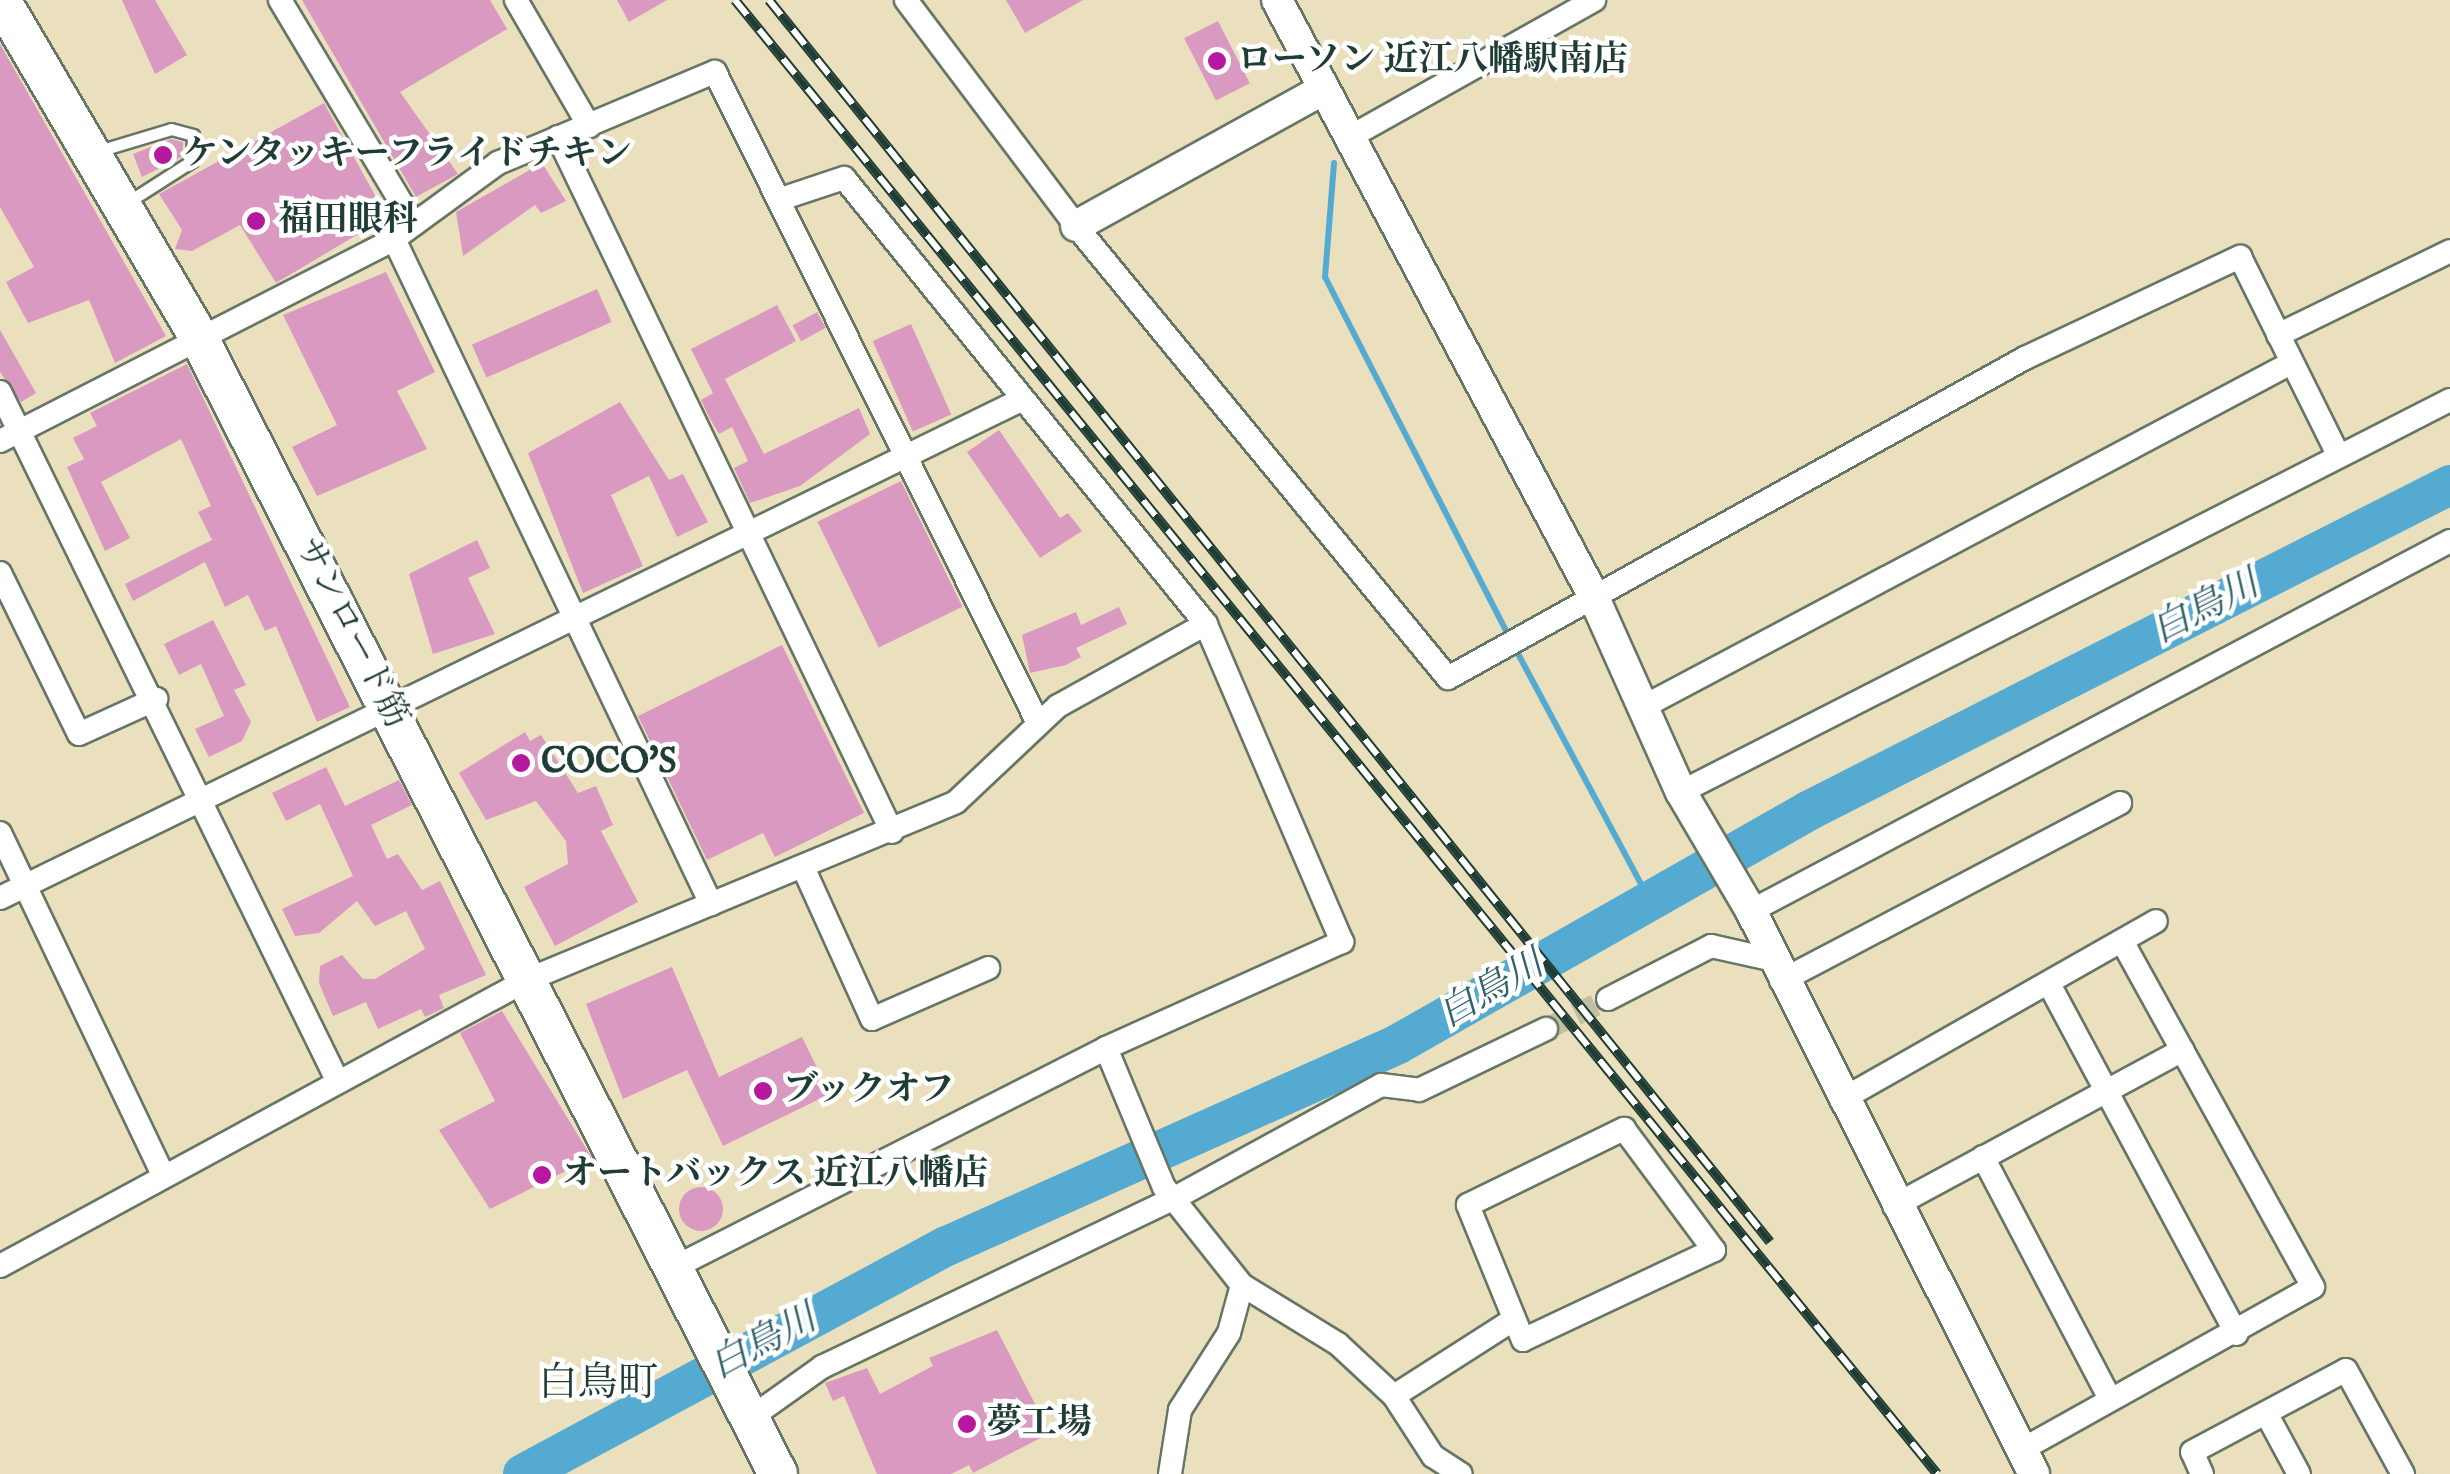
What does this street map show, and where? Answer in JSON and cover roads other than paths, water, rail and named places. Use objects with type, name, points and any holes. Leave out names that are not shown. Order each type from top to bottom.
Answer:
[{"type":"main road","name":"サンロード筋","points":[[2,1],[198,336],[778,1474]]},
{"type":"street","points":[[280,0],[414,224]]},
{"type":"street","points":[[516,0],[589,126]]},
{"type":"street","points":[[906,0],[1076,226],[1448,678],[1591,591],[2025,358],[2240,257],[2339,456]]},
{"type":"street","points":[[1277,0],[1591,591],[1681,792],[1750,910],[1775,970],[1894,1206],[2029,1462],[2108,1395],[2237,1334],[2314,1286],[2122,942]]},
{"type":"street","points":[[1350,136],[1594,0]]},
{"type":"street","points":[[0,441],[198,336],[394,239],[498,163],[716,72],[784,198],[1038,724]]},
{"type":"street","points":[[1076,226],[1324,89]]},
{"type":"street","points":[[558,137],[746,541],[892,832]]},
{"type":"street","points":[[676,1274],[1106,1048],[1342,942],[1206,624],[1020,400],[844,178],[784,198]]},
{"type":"street","points":[[394,239],[572,624],[711,904]]},
{"type":"street","points":[[2278,336],[2450,252]]},
{"type":"street","points":[[1642,706],[2291,363]]},
{"type":"street","points":[[0,392],[156,699],[202,806],[337,1080]]},
{"type":"street","points":[[0,898],[202,806],[746,541],[1020,400]]},
{"type":"street","points":[[1681,792],[2450,400]]},
{"type":"street","points":[[1750,910],[2450,541]]},
{"type":"street","points":[[0,573],[79,734],[156,699]]},
{"type":"street","points":[[1,1263],[527,980],[892,832],[956,802],[1038,724],[1206,624]]},
{"type":"street","points":[[1608,999],[1711,946],[1775,970],[2120,803]]},
{"type":"street","points":[[0,833],[162,1173]]},
{"type":"street","points":[[803,867],[872,1019],[988,968]]},
{"type":"street","points":[[1841,1100],[2156,921]]},
{"type":"street","points":[[2049,984],[2237,1334]]},
{"type":"street","points":[[746,1412],[822,1367],[1381,1085],[1419,1090],[1546,1028]]},
{"type":"street","points":[[1106,1048],[1169,1193],[1242,1285],[1338,1344],[1394,1396],[1433,1456],[1460,1474]]},
{"type":"street","points":[[1894,1206],[2182,1050]]},
{"type":"street","points":[[1624,1129],[1714,1250],[1524,1340],[1513,1320],[1468,1205],[1624,1129]]},
{"type":"street","points":[[1983,1157],[2108,1395]]},
{"type":"street","points":[[1170,1474],[1180,1410],[1228,1333],[1242,1285]]},
{"type":"street","points":[[1394,1396],[1513,1320]]},
{"type":"street","points":[[2202,1474],[2192,1452],[2346,1370],[2403,1474]]},
{"type":"street","points":[[2266,1413],[2300,1474]]},
{"type":"lane","points":[[91,154],[170,128],[193,135],[192,161],[122,206]]},
{"type":"waterway","points":[[1334,163],[1325,277],[1509,637]]},
{"type":"waterway","name":"白鳥川","points":[[523,1474],[947,1246],[1398,1044],[1808,811],[2450,485]]},
{"type":"waterway","points":[[1515,648],[1650,901]]},
{"type":"tunnel","points":[[1546,1029],[1608,999]]},
{"type":"railway","points":[[735,0],[1937,1474]]},
{"type":"railway","points":[[769,0],[1770,1242]]},
{"type":"place","name":"ローソン 近江八幡駅南店","points":[[1217,61]]},
{"type":"place","name":"ケンタッキーフライドチキン","points":[[163,155]]},
{"type":"place","name":"福田眼科","points":[[256,221]]},
{"type":"place","name":"COCO'S","points":[[521,763]]},
{"type":"place","name":"ブックオフ","points":[[763,1091]]},
{"type":"place","name":"オートバックス 近江八幡店","points":[[542,1175]]},
{"type":"place","name":"夢工場","points":[[967,1424]]},
{"type":"district","name":"白鳥町","points":[[598,1385]]}]
